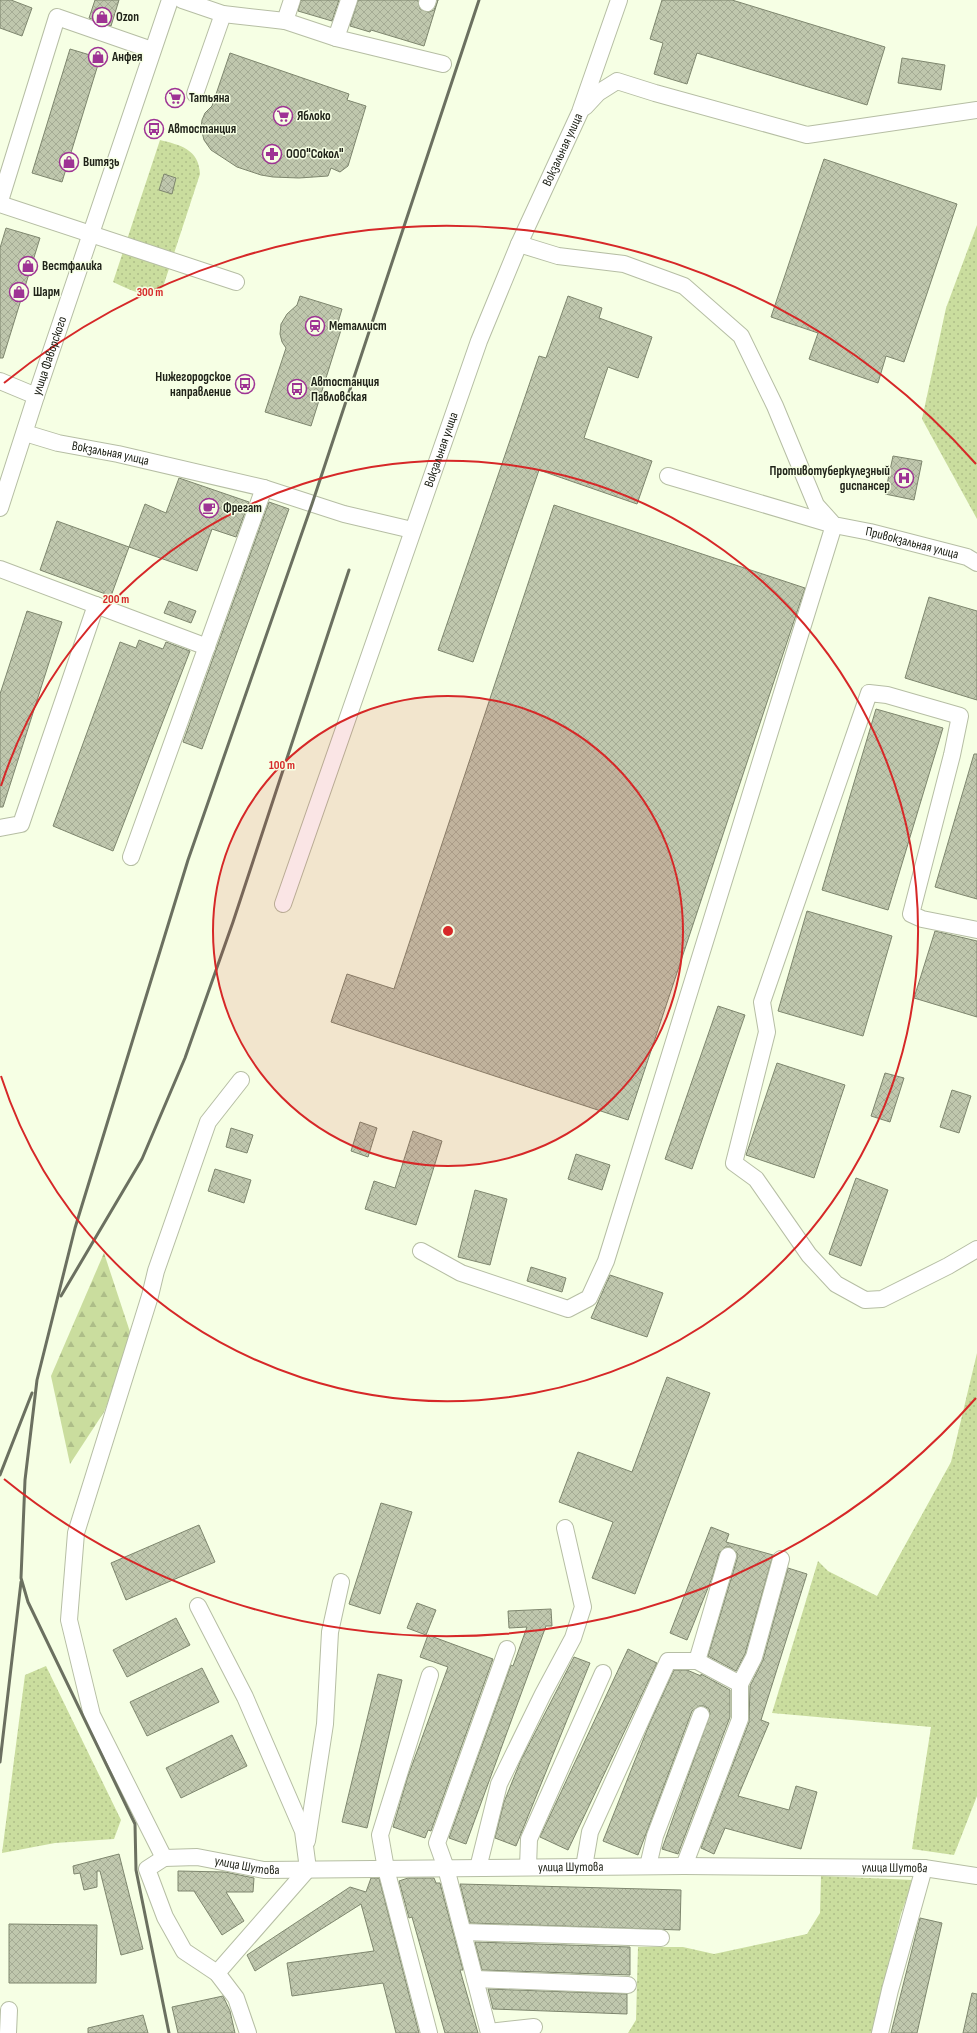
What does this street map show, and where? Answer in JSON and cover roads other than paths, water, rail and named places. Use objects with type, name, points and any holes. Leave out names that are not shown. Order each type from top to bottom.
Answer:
[{"type":"street","name":"улица Фаворского","points":[[0,508],[36,396],[170,0]]},
{"type":"street","points":[[182,0],[223,14],[284,21],[336,38],[443,64]]},
{"type":"street","points":[[284,21],[292,0]]},
{"type":"street","points":[[336,38],[349,0]]},
{"type":"street","name":"Вокзальная улица","points":[[25,432],[58,444],[118,454],[264,488],[344,514],[412,530],[478,341],[519,244],[580,112],[619,0]]},
{"type":"street","points":[[195,94],[223,14]]},
{"type":"street","points":[[152,50],[57,17],[0,202],[236,282]]},
{"type":"street","points":[[580,112],[598,93],[617,81],[807,135],[977,110]]},
{"type":"street","points":[[421,1251],[461,1273],[568,1309],[589,1298],[606,1261],[839,527],[816,505],[776,406],[741,336],[684,286],[624,264],[558,256],[519,244]]},
{"type":"street","points":[[0,381],[36,396]]},
{"type":"street","name":"Привокзальная улица","points":[[668,476],[839,527],[870,532],[966,557],[977,563]]},
{"type":"street","points":[[131,857],[264,488]]},
{"type":"street","points":[[283,904],[412,530]]},
{"type":"street","points":[[0,569],[207,647]]},
{"type":"street","points":[[0,828],[21,824],[96,605]]},
{"type":"street","points":[[977,930],[922,919],[910,914],[952,755],[960,716],[887,695],[870,694],[762,1002],[767,1032],[734,1163],[756,1179],[810,1255],[836,1284],[865,1300],[882,1299],[977,1250]]},
{"type":"street","points":[[241,1080],[208,1122],[156,1271],[150,1296],[76,1532],[69,1620],[92,1715],[164,1858],[147,1869],[165,1917],[184,1951],[217,1973],[236,1998],[248,2033]]},
{"type":"street","points":[[478,1868],[499,1784],[543,1694],[573,1638],[583,1607],[565,1528]]},
{"type":"street","points":[[697,1661],[728,1556]]},
{"type":"street","points":[[684,1866],[740,1720],[740,1684],[754,1657],[781,1559]]},
{"type":"street","points":[[305,1848],[325,1724],[330,1632],[341,1582]]},
{"type":"street","points":[[198,1606],[245,1697],[303,1831],[308,1869],[217,1973]]},
{"type":"street","points":[[507,1649],[437,1843],[446,1868],[489,2032],[534,2027]]},
{"type":"street","points":[[584,1867],[590,1832],[668,1661],[697,1661],[740,1684]]},
{"type":"street","points":[[528,1868],[529,1839],[603,1673]]},
{"type":"street","points":[[429,2033],[386,1868],[380,1835],[430,1675]]},
{"type":"street","points":[[648,1866],[655,1836],[701,1715]]},
{"type":"street","name":"улица Шутова","points":[[164,1858],[197,1857],[264,1870],[648,1866],[924,1868],[977,1876]]},
{"type":"street","points":[[880,2033],[890,1990],[924,1868]]},
{"type":"street","points":[[463,1932],[661,1938]]},
{"type":"street","points":[[475,1979],[628,1985]]},
{"type":"street","points":[[8,2033],[9,2010]]},
{"type":"railway","points":[[169,2033],[136,1870],[135,1824],[28,1602],[21,1578],[25,1480],[37,1380],[75,1228],[188,860],[312,504],[479,0]]},
{"type":"railway","points":[[61,1296],[142,1159],[185,1058],[233,922],[349,570]]},
{"type":"railway","points":[[0,1475],[32,1393]]},
{"type":"railway","points":[[0,1762],[21,1582]]},
{"type":"place","name":"Ozon","points":[[102,17]]},
{"type":"place","name":"Анфея","points":[[98,57]]},
{"type":"place","name":"Татьяна","points":[[175,98]]},
{"type":"place","name":"Яблоко","points":[[283,116]]},
{"type":"place","name":"Автостанция","points":[[154,129]]},
{"type":"place","name":"ООО\"Сокол\"","points":[[272,154]]},
{"type":"place","name":"Витязь","points":[[69,162]]},
{"type":"place","name":"Вестфалика","points":[[28,266]]},
{"type":"place","name":"Шарм","points":[[19,292]]},
{"type":"place","name":"Металлист","points":[[315,326]]},
{"type":"place","name":"Нижегородское направление","points":[[245,384]]},
{"type":"place","name":"Автостанция Павловская","points":[[297,389]]},
{"type":"place","name":"Противотуберкулезный диспансер","points":[[904,478]]},
{"type":"place","name":"Фрегат","points":[[209,508]]}]
